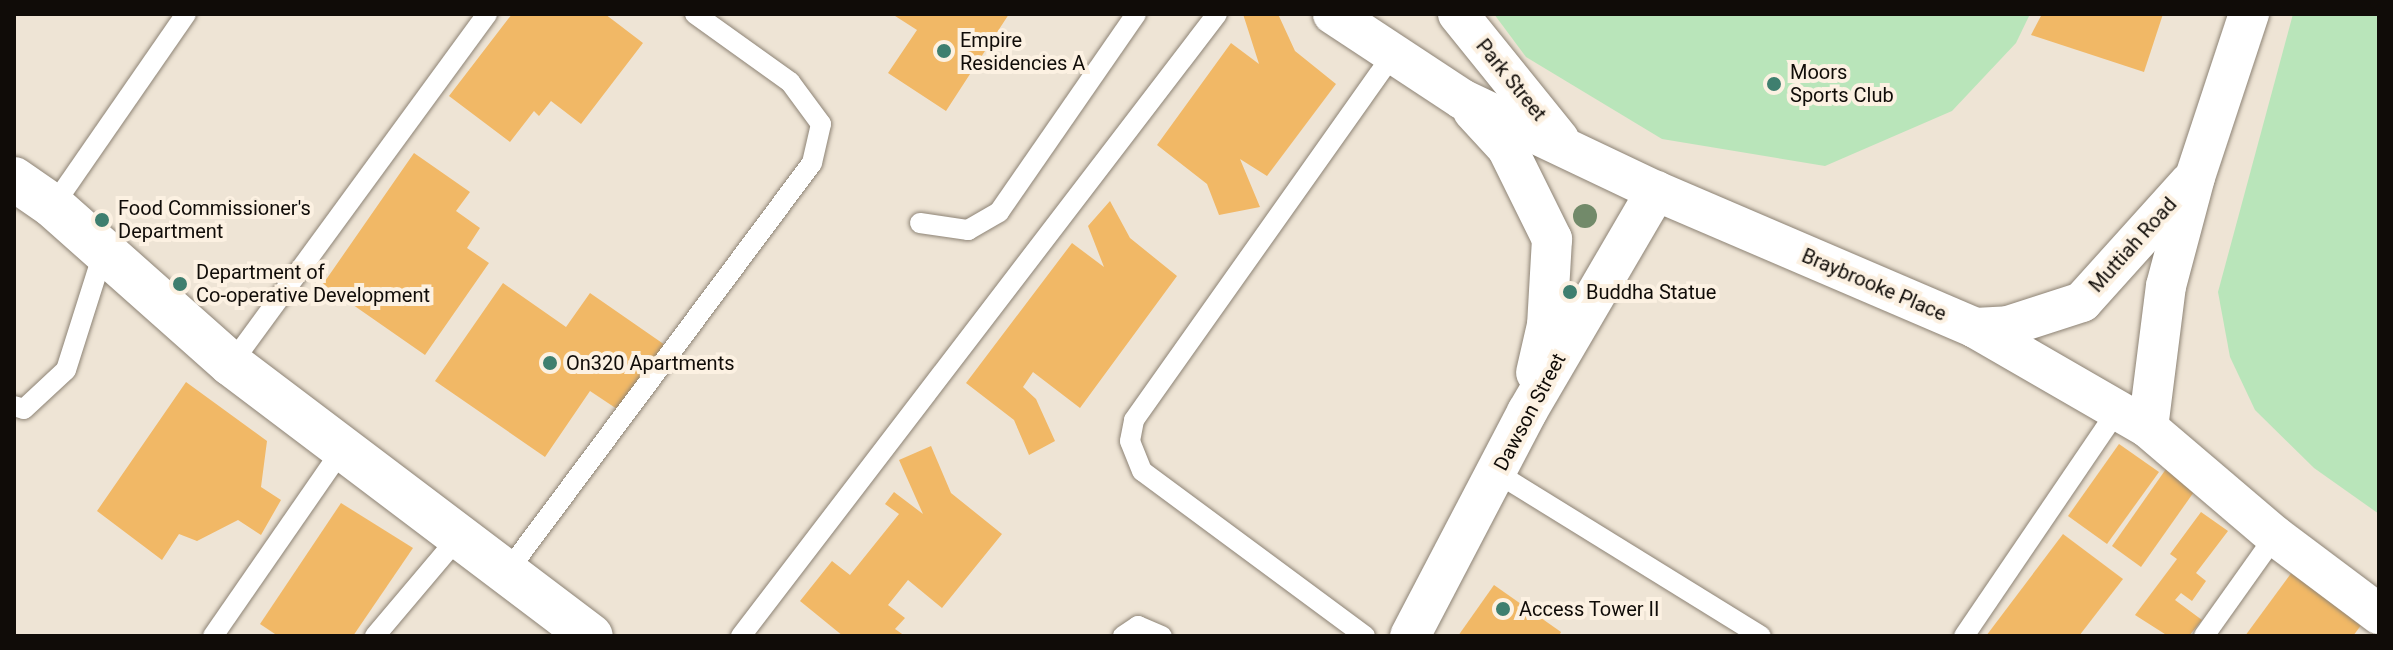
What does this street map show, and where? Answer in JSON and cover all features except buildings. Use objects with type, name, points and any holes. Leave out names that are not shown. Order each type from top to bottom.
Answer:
[{"type":"main road","points":[[14,179],[33,210],[98,269],[184,325]]},
{"type":"main road","points":[[33,210],[457,539],[507,572],[591,636]]},
{"type":"street","name":"Braybrooke Place","points":[[1333,14],[1462,99],[1656,191],[1975,328],[2132,421],[2275,536],[2379,614]]},
{"type":"street","name":"Park Street","points":[[1458,14],[1564,145]]},
{"type":"street","name":"Muttiah Road","points":[[2132,421],[2195,177],[2249,14]]},
{"type":"street","points":[[1462,99],[1507,148],[1552,239],[1547,325],[1527,412]]},
{"type":"street","name":"Muttiah Road","points":[[1975,328],[2008,326],[2082,302],[2195,177]]},
{"type":"street","name":"Dawson Street","points":[[1410,636],[1527,412],[1656,191]]},
{"type":"lane","points":[[33,210],[186,14]]},
{"type":"lane","points":[[231,364],[487,14]]},
{"type":"lane","points":[[507,572],[812,163],[821,124],[790,82],[695,14]]},
{"type":"lane","points":[[920,223],[968,230],[999,212],[1136,14]]},
{"type":"lane","points":[[741,636],[1217,14]]},
{"type":"lane","points":[[1365,636],[1142,471],[1130,441],[1134,420],[1394,53]]},
{"type":"lane","points":[[14,406],[24,409],[66,370],[98,269]]},
{"type":"lane","points":[[1964,636],[2132,421]]},
{"type":"lane","points":[[213,636],[342,450]]},
{"type":"lane","points":[[1497,473],[1761,636]]},
{"type":"lane","points":[[2204,636],[2275,536]]},
{"type":"lane","points":[[375,636],[457,539]]},
{"type":"lane","points":[[1123,636],[1138,626],[1162,636]]},
{"type":"green space","name":"Moors Sports Club","points":[[1494,14],[2030,14],[2016,43],[1952,111],[1825,166],[1662,139],[1526,57]]},
{"type":"green space","points":[[2293,14],[2379,14],[2379,514],[2314,468],[2255,410],[2230,357],[2218,292]]},
{"type":"place","name":"Empire Residencies A","points":[[944,51]]},
{"type":"place","name":"Moors Sports Club","points":[[1774,84]]},
{"type":"place","name":"Food Commissioner's Department","points":[[102,220]]},
{"type":"place","name":"Department of Co-operative Development","points":[[180,284]]},
{"type":"place","name":"Buddha Statue","points":[[1570,292]]},
{"type":"place","name":"On320 Apartments","points":[[550,363]]},
{"type":"place","name":"Access Tower II","points":[[1503,609]]}]
